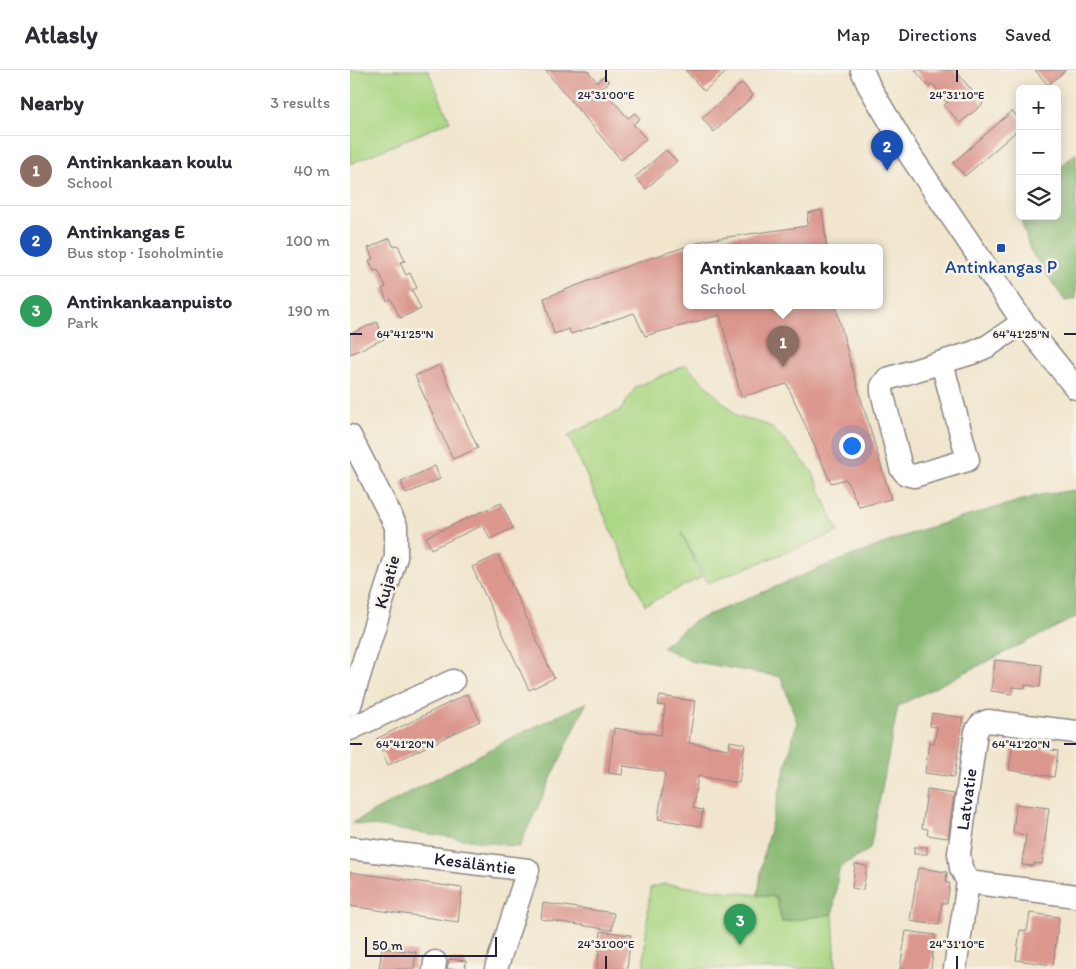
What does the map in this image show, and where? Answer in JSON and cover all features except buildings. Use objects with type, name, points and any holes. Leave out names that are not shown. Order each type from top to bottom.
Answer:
[{"type":"street","points":[[862,70],[869,86],[908,152],[1023,322],[1076,388]]},
{"type":"street","points":[[942,363],[968,460],[914,476],[906,474],[901,468],[882,392],[882,386],[887,379],[972,354],[988,346],[1023,322]]},
{"type":"street","name":"Kujatie","points":[[350,436],[396,526],[396,557],[350,705]]},
{"type":"street","points":[[350,728],[453,681]]},
{"type":"street","name":"Latvatie","points":[[968,882],[961,868],[959,853],[978,726],[988,721],[1076,732]]},
{"type":"street","name":"Kesäläntie","points":[[350,848],[528,870],[496,969]]},
{"type":"street","points":[[955,969],[968,882],[1076,896]]},
{"type":"green space","points":[[350,70],[428,70],[450,121],[350,164]]},
{"type":"green space","points":[[1076,153],[1076,299],[1065,301],[1030,250],[1021,220],[1061,220],[1061,166]]},
{"type":"green space","points":[[686,365],[738,417],[768,425],[785,440],[812,471],[838,532],[708,583],[681,532],[702,577],[645,605],[568,435],[621,410],[636,387]]},
{"type":"green space","points":[[1076,490],[1076,617],[898,706],[870,849],[839,868],[833,914],[782,922],[776,897],[758,895],[763,857],[797,722],[781,677],[690,661],[662,647],[694,621],[825,566],[920,530],[1040,495]]},
{"type":"green space","points":[[587,702],[519,847],[352,823],[515,736]]},
{"type":"green space","points":[[664,884],[776,897],[782,922],[833,914],[836,969],[643,969],[650,888]]},
{"type":"place","name":"Antinkangas E","points":[[887,171]]},
{"type":"place","name":"Antinkangas P","points":[[1001,248]]},
{"type":"place","name":"Antinkankaan koulu","points":[[783,367]]},
{"type":"place","name":"Antinkankaanpuisto","points":[[740,945]]}]
